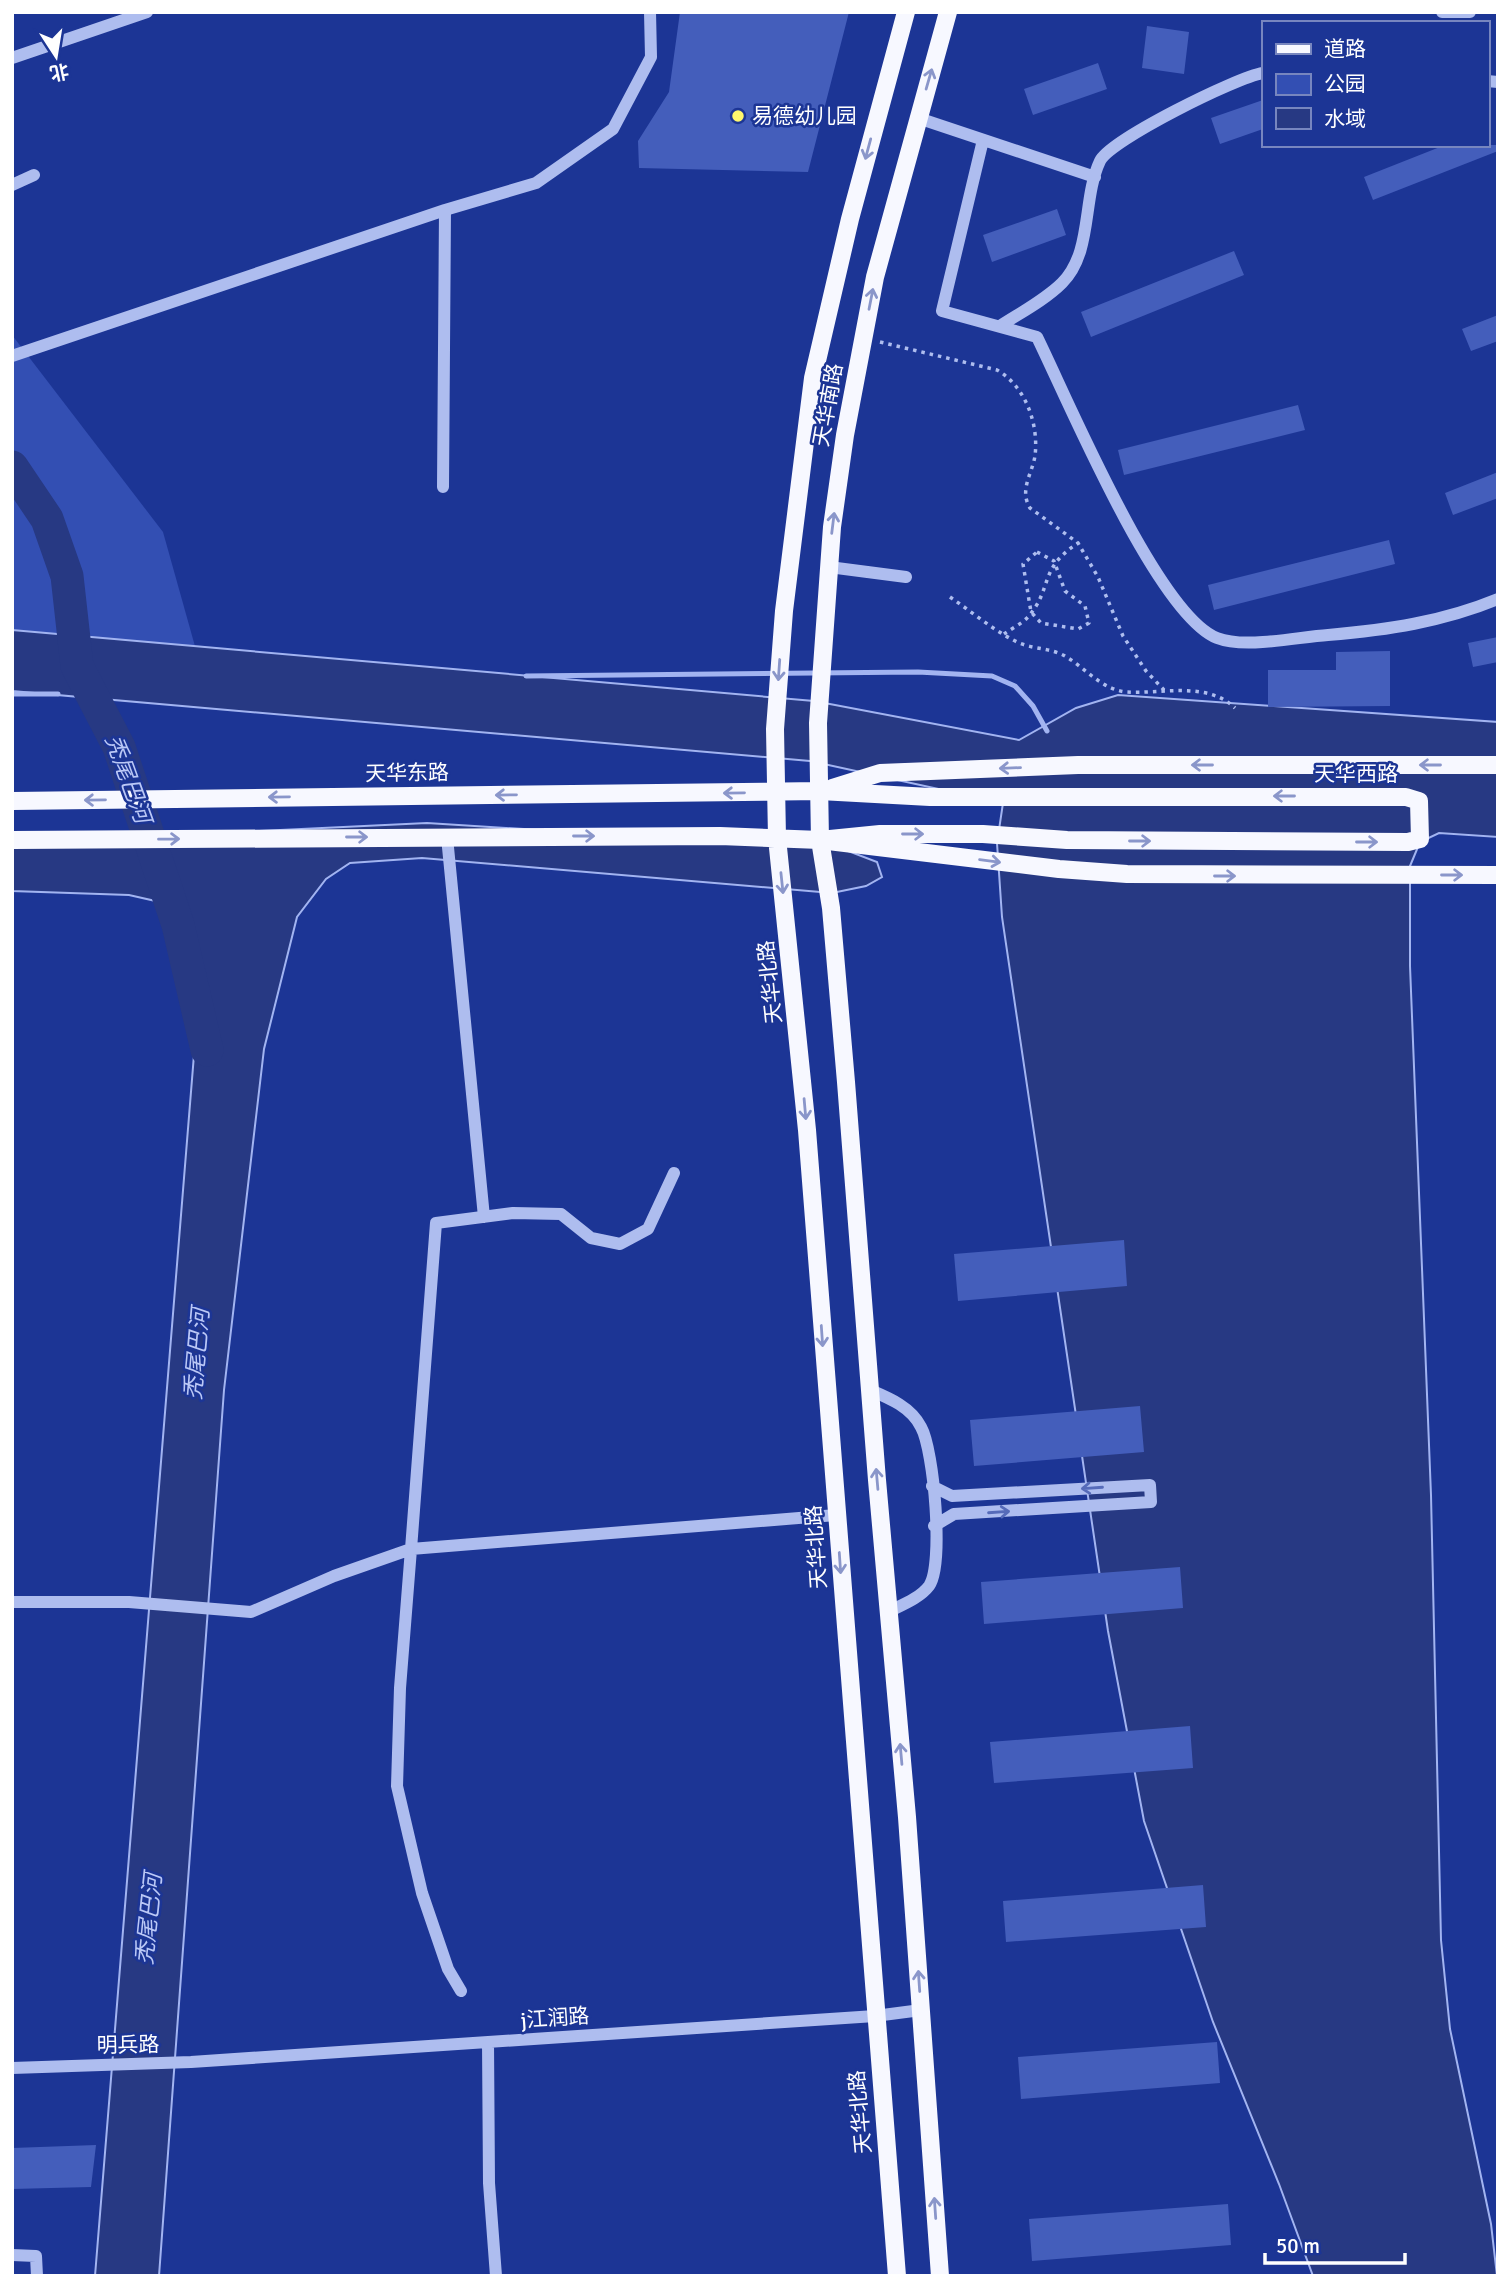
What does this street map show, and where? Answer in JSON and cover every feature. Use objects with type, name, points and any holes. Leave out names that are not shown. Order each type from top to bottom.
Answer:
[{"type":"main road","name":"天华南路","points":[[777,815],[775,729],[784,611],[813,378],[846,232],[906,12]]},
{"type":"main road","name":"天华南路","points":[[820,840],[820,816],[811,792],[829,567],[845,435],[878,265],[948,12]]},
{"type":"main road","name":"天华西路","points":[[811,792],[880,773],[1078,765],[1498,765]]},
{"type":"main road","name":"天华西路","points":[[811,792],[943,797],[1413,797],[1420,805],[1421,834],[1417,841],[1399,842],[1067,840],[983,834],[880,834],[820,840]]},
{"type":"main road","name":"天华东路","points":[[12,801],[811,792]]},
{"type":"main road","name":"天华北路","points":[[777,815],[777,838],[807,1130],[897,2276]]},
{"type":"main road","name":"天华西路","points":[[777,838],[820,840],[1059,869],[1196,876],[1498,875]]},
{"type":"main road","points":[[12,840],[777,838]]},
{"type":"main road","points":[[820,840],[836,961],[940,2276]]},
{"type":"street","points":[[12,58],[147,12]]},
{"type":"street","points":[[12,356],[445,210],[536,183],[613,129],[651,57],[650,12]]},
{"type":"street","points":[[1442,12],[1470,12]]},
{"type":"street","points":[[1000,326],[1062,283],[1077,261],[1095,177],[1100,160],[1107,151],[1130,135],[1240,79],[1262,73]]},
{"type":"street","points":[[918,118],[1095,177]]},
{"type":"street","points":[[984,140],[942,311],[1037,337],[1129,527],[1180,608],[1214,637],[1230,642],[1398,627],[1455,615],[1498,600]]},
{"type":"street","points":[[12,185],[34,175]]},
{"type":"street","points":[[443,487],[445,210]]},
{"type":"street","points":[[829,567],[906,577]]},
{"type":"street","points":[[447,837],[484,1217]]},
{"type":"street","points":[[461,1991],[448,1969],[422,1893],[397,1786],[400,1688],[436,1223],[513,1213],[561,1214],[591,1238],[620,1244],[648,1229],[674,1173]]},
{"type":"street","points":[[870,1390],[894,1401],[921,1424],[926,1438],[932,1486],[936,1566],[928,1587],[888,1612]]},
{"type":"street","points":[[932,1486],[953,1496],[1150,1485],[1151,1502],[954,1514],[934,1526]]},
{"type":"street","points":[[12,1602],[129,1602],[251,1612],[334,1576],[411,1549],[836,1515]]},
{"type":"street","name":"j江润路","points":[[191,2062],[875,2016],[921,2010]]},
{"type":"street","points":[[488,2042],[489,2183],[496,2276]]},
{"type":"street","name":"明兵路","points":[[12,2068],[191,2062]]},
{"type":"street","points":[[12,2256],[36,2256],[37,2276]]},
{"type":"path","points":[[863,338],[997,370],[1010,378],[1026,400],[1035,440],[1035,456],[1026,500],[1030,508],[1078,543],[1098,577],[1123,636],[1146,671],[1164,690]]},
{"type":"path","points":[[1004,634],[1031,612],[1042,596],[1054,561],[1078,543]]},
{"type":"path","points":[[1037,552],[1054,561],[1065,591],[1086,606],[1089,623],[1078,629],[1041,623],[1031,612],[1023,564],[1037,552]]},
{"type":"path","points":[[950,597],[1004,634],[1029,647],[1061,654],[1112,688],[1126,692],[1164,690],[1213,696],[1226,700],[1235,708]]},
{"type":"green space","points":[[12,335],[163,532],[198,657],[12,664]]},
{"type":"water","points":[[12,630],[814,701],[1019,740],[1076,708],[1118,695],[1498,722],[1498,837],[1439,833],[1420,842],[1410,866],[1410,966],[1431,1495],[1441,1940],[1450,2029],[1491,2224],[1497,2276],[1313,2276],[1213,2022],[1144,1821],[1108,1631],[1002,917],[997,843],[1003,803],[810,761],[12,691]]},
{"type":"water","points":[[427,823],[843,849],[877,862],[882,877],[866,886],[832,893],[422,858],[350,863],[326,879],[297,917],[264,1049],[224,1390],[159,2276],[95,2276],[199,993],[198,967],[188,926],[173,905],[129,895],[12,891],[12,840],[44,841]]},
{"type":"building","name":"易德幼儿园","points":[[680,12],[849,12],[808,172],[639,168],[638,141],[669,92]]},
{"type":"building","points":[[1147,26],[1189,32],[1184,74],[1142,68]]},
{"type":"building","points":[[1098,63],[1107,89],[1033,115],[1024,89]]},
{"type":"building","points":[[1262,100],[1262,129],[1220,144],[1211,118]]},
{"type":"building","points":[[1498,145],[1498,151],[1373,200],[1364,177],[1440,147]]},
{"type":"building","points":[[1057,209],[1066,235],[992,262],[983,235]]},
{"type":"building","points":[[1234,251],[1244,275],[1091,337],[1081,312]]},
{"type":"building","points":[[1498,315],[1498,341],[1471,351],[1462,329]]},
{"type":"building","points":[[1298,405],[1305,430],[1124,475],[1118,450]]},
{"type":"building","points":[[1498,472],[1498,498],[1453,515],[1445,493]]},
{"type":"building","points":[[1389,540],[1395,564],[1214,610],[1208,585]]},
{"type":"building","points":[[1498,637],[1498,662],[1473,667],[1468,643]]},
{"type":"building","points":[[1390,651],[1390,706],[1268,707],[1268,670],[1336,670],[1336,652]]},
{"type":"building","points":[[1124,1240],[1127,1286],[958,1301],[954,1254]]},
{"type":"building","points":[[1140,1406],[1144,1452],[974,1466],[970,1420]]},
{"type":"building","points":[[1180,1567],[1183,1608],[984,1624],[981,1582]]},
{"type":"building","points":[[1190,1726],[1193,1768],[994,1783],[990,1742]]},
{"type":"building","points":[[1203,1885],[1206,1927],[1006,1942],[1003,1901]]},
{"type":"building","points":[[1217,2042],[1220,2083],[1021,2099],[1018,2057]]},
{"type":"building","points":[[96,2145],[91,2187],[12,2189],[12,2148]]},
{"type":"building","points":[[1228,2204],[1231,2245],[1032,2261],[1029,2219]]},
{"type":"waterway","name":"秃尾巴河","points":[[12,467],[47,519],[67,576],[77,666],[119,747],[178,925],[207,1050]]},
{"type":"waterway","points":[[526,676],[918,672],[992,676],[1015,686],[1033,706],[1047,731]]},
{"type":"waterway","points":[[12,694],[58,694]]},
{"type":"place","name":"易德幼儿园","points":[[738,116]]}]
